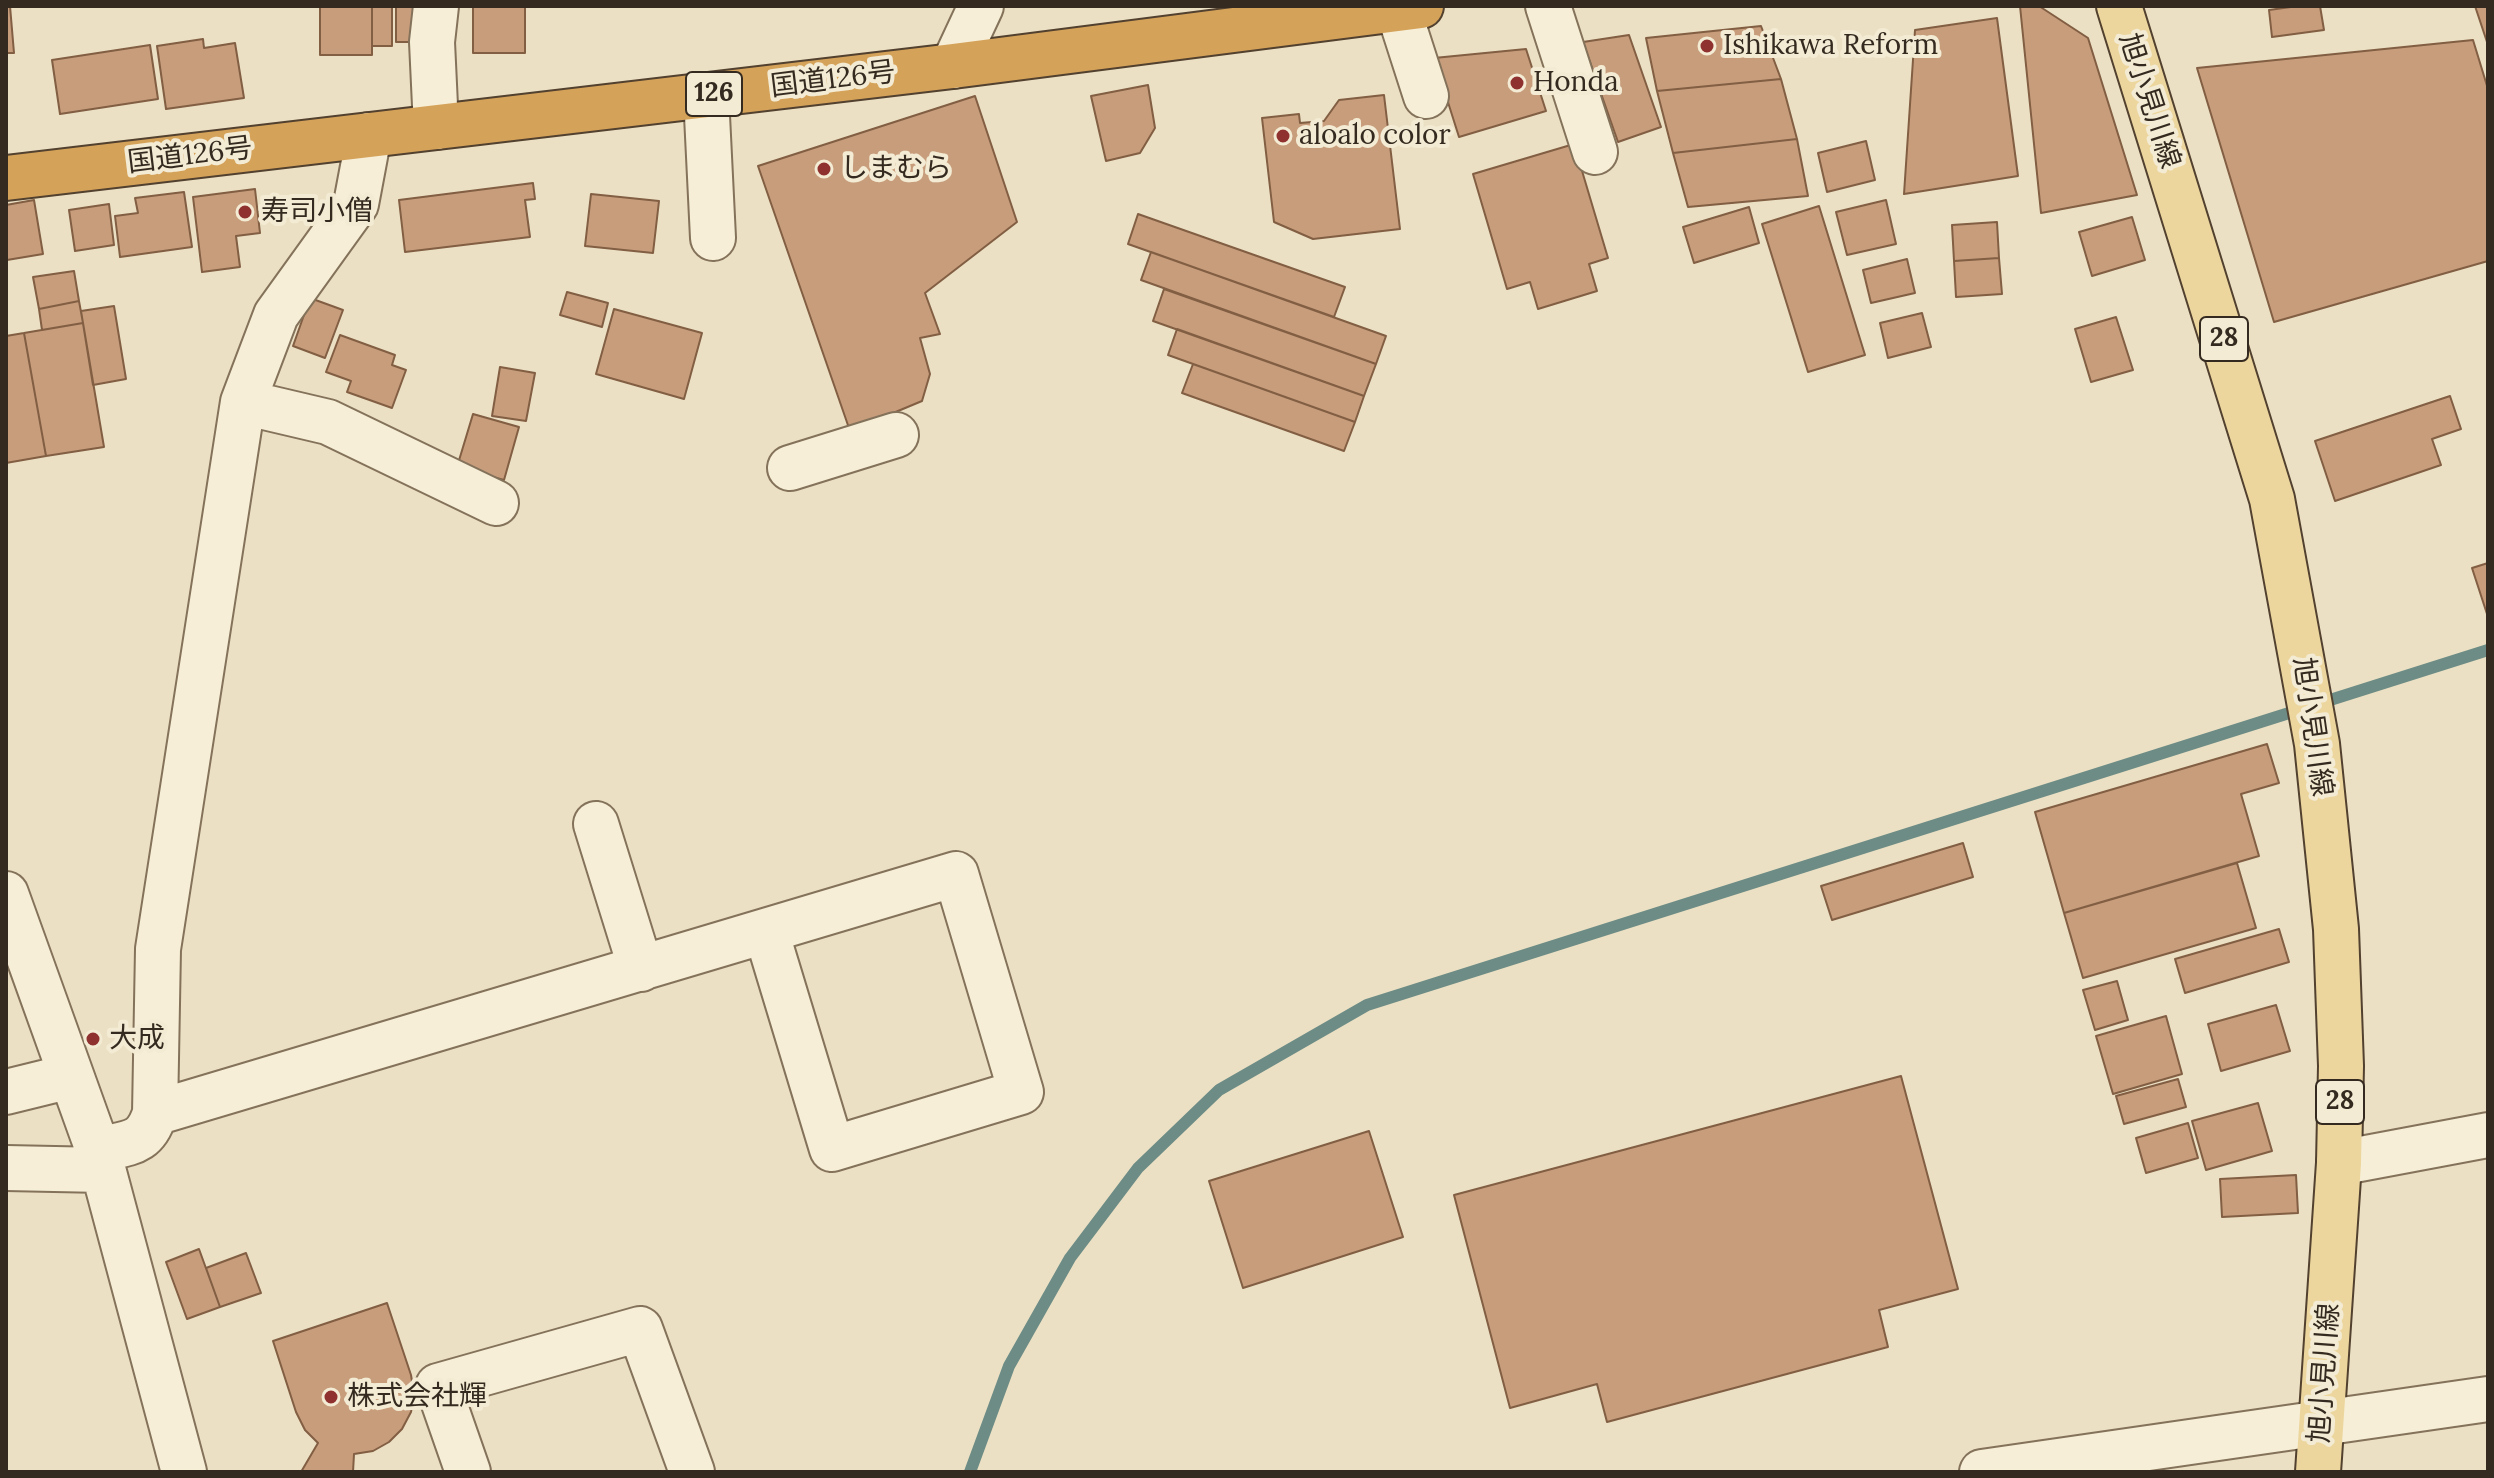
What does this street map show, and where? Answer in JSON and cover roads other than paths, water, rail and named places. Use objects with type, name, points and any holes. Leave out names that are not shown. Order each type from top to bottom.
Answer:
[{"type":"highway","name":"国道126号","points":[[6,178],[953,66],[1400,8]]},
{"type":"main road","name":"旭小見川線","points":[[2119,6],[2272,499],[2315,732],[2336,929],[2341,1066],[2339,1163],[2318,1472]]},
{"type":"street","points":[[436,6],[432,42],[436,127]]},
{"type":"street","points":[[953,66],[981,6]]},
{"type":"street","points":[[1548,6],[1595,152]]},
{"type":"street","points":[[1400,8],[1426,96]]},
{"type":"street","points":[[706,95],[713,238]]},
{"type":"street","points":[[6,1168],[100,1160],[150,1131],[155,1113],[158,949],[243,402],[276,315],[356,204],[369,135]]},
{"type":"street","points":[[243,402],[328,422],[496,503]]},
{"type":"street","points":[[790,468],[896,435]]},
{"type":"street","points":[[596,824],[641,969]]},
{"type":"street","points":[[155,1113],[956,874],[1021,1092],[832,1149],[766,931]]},
{"type":"street","points":[[6,894],[100,1160],[184,1472]]},
{"type":"street","points":[[6,1092],[71,1076]]},
{"type":"street","points":[[2339,1163],[2488,1135]]},
{"type":"street","points":[[468,1472],[438,1386],[640,1329],[692,1472]]},
{"type":"street","points":[[1982,1472],[2488,1399]]},
{"type":"waterway","points":[[970,1472],[1009,1366],[1070,1258],[1138,1168],[1219,1090],[1367,1005],[2488,650]]},
{"type":"place","name":"Ishikawa Reform","points":[[1707,46]]},
{"type":"place","name":"Honda","points":[[1517,83]]},
{"type":"place","name":"aloalo color","points":[[1283,136]]},
{"type":"place","name":"しまむら","points":[[824,169]]},
{"type":"place","name":"寿司小僧","points":[[245,212]]},
{"type":"place","name":"大成","points":[[93,1039]]},
{"type":"place","name":"株式会社輝","points":[[331,1397]]}]
